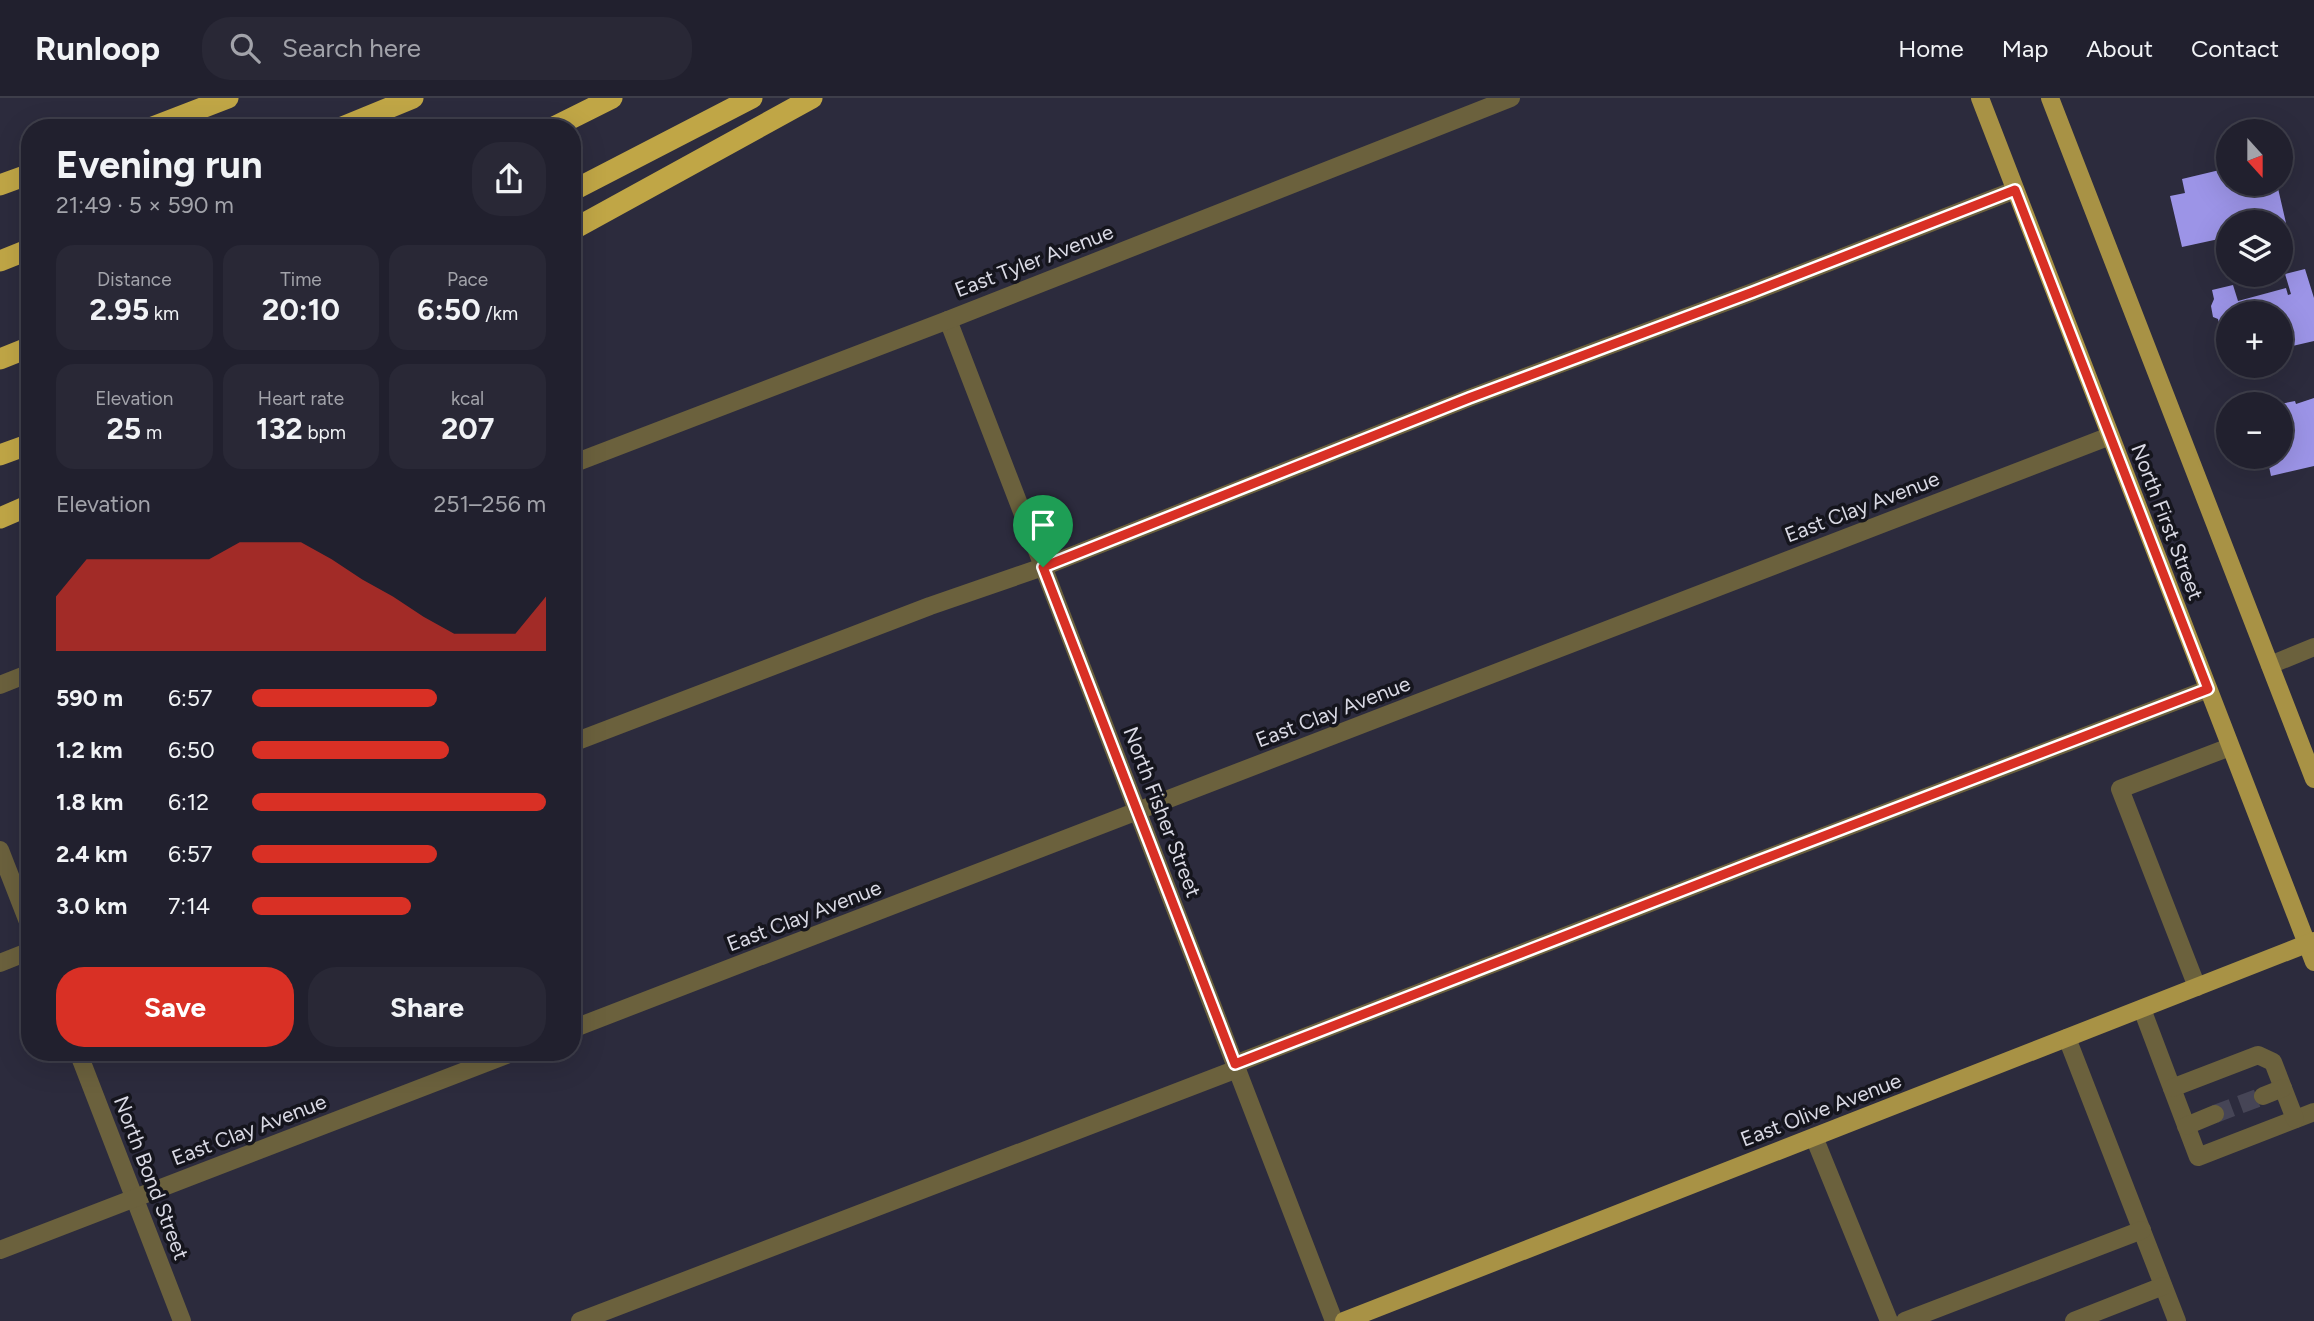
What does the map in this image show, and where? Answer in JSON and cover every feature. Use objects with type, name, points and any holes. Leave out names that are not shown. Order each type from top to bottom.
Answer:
[{"type":"highway","points":[[173,119],[228,98]]},
{"type":"highway","points":[[362,119],[413,98]]},
{"type":"highway","points":[[570,119],[612,98]]},
{"type":"highway","points":[[581,186],[752,98]]},
{"type":"highway","points":[[581,225],[812,98]]},
{"type":"highway","points":[[0,185],[21,177]]},
{"type":"highway","points":[[0,261],[21,253]]},
{"type":"highway","points":[[0,359],[21,351]]},
{"type":"highway","points":[[0,455],[21,447]]},
{"type":"highway","points":[[0,518],[21,509]]},
{"type":"main road","name":"North First Street","points":[[1980,98],[2208,689],[2311,942],[2314,962]]},
{"type":"main road","name":"North First Street","points":[[2050,98],[2314,779]]},
{"type":"main road","name":"East Olive Avenue","points":[[1344,1321],[2311,942]]},
{"type":"street","name":"East Tyler Avenue","points":[[581,461],[948,320],[1511,98]]},
{"type":"street","points":[[581,740],[930,606],[1043,567],[1469,398],[2015,190]]},
{"type":"street","name":"North Fisher Street","points":[[948,320],[1334,1321]]},
{"type":"street","name":"East Clay Avenue","points":[[581,1026],[2110,436]]},
{"type":"street","points":[[2270,665],[2314,647]]},
{"type":"street","points":[[0,685],[21,677]]},
{"type":"street","points":[[580,1321],[1236,1067],[1770,856],[2208,689]]},
{"type":"street","points":[[2197,987],[2120,789],[2231,747]]},
{"type":"street","points":[[0,850],[21,904]]},
{"type":"street","points":[[0,963],[21,955]]},
{"type":"street","points":[[2141,1009],[2198,1157],[2314,1112]]},
{"type":"street","points":[[2067,1038],[2177,1321]]},
{"type":"street","points":[[2172,1088],[2258,1055],[2273,1062],[2295,1119]]},
{"type":"street","name":"North Bond Street","points":[[81,1061],[182,1321]]},
{"type":"street","name":"East Clay Avenue","points":[[0,1250],[491,1061]]},
{"type":"street","points":[[2263,1096],[2283,1088]]},
{"type":"street","points":[[2186,1126],[2215,1114]]},
{"type":"street","points":[[1814,1137],[1889,1321]]},
{"type":"street","points":[[1905,1321],[2142,1230]]},
{"type":"street","points":[[2074,1321],[2163,1286]]},
{"type":"building","points":[[2216,171],[2216,196],[2280,196],[2283,210],[2216,210],[2216,240],[2182,247],[2170,196],[2185,193],[2182,179]]},
{"type":"building","points":[[2305,269],[2314,298],[2314,341],[2293,346],[2293,301],[2238,301],[2286,288],[2288,295],[2291,294],[2289,287],[2293,287],[2293,272]]},
{"type":"building","points":[[2234,287],[2238,301],[2216,301],[2216,318],[2213,317],[2212,290]]},
{"type":"building","points":[[2314,398],[2314,466],[2271,476],[2270,469],[2293,469],[2293,401],[2296,404]]},
{"type":"tunnel","points":[[2215,1114],[2263,1096]]},
{"type":"route","points":[[2015,190],[2208,689],[1235,1064],[1043,567],[1469,398],[2015,190]]}]
